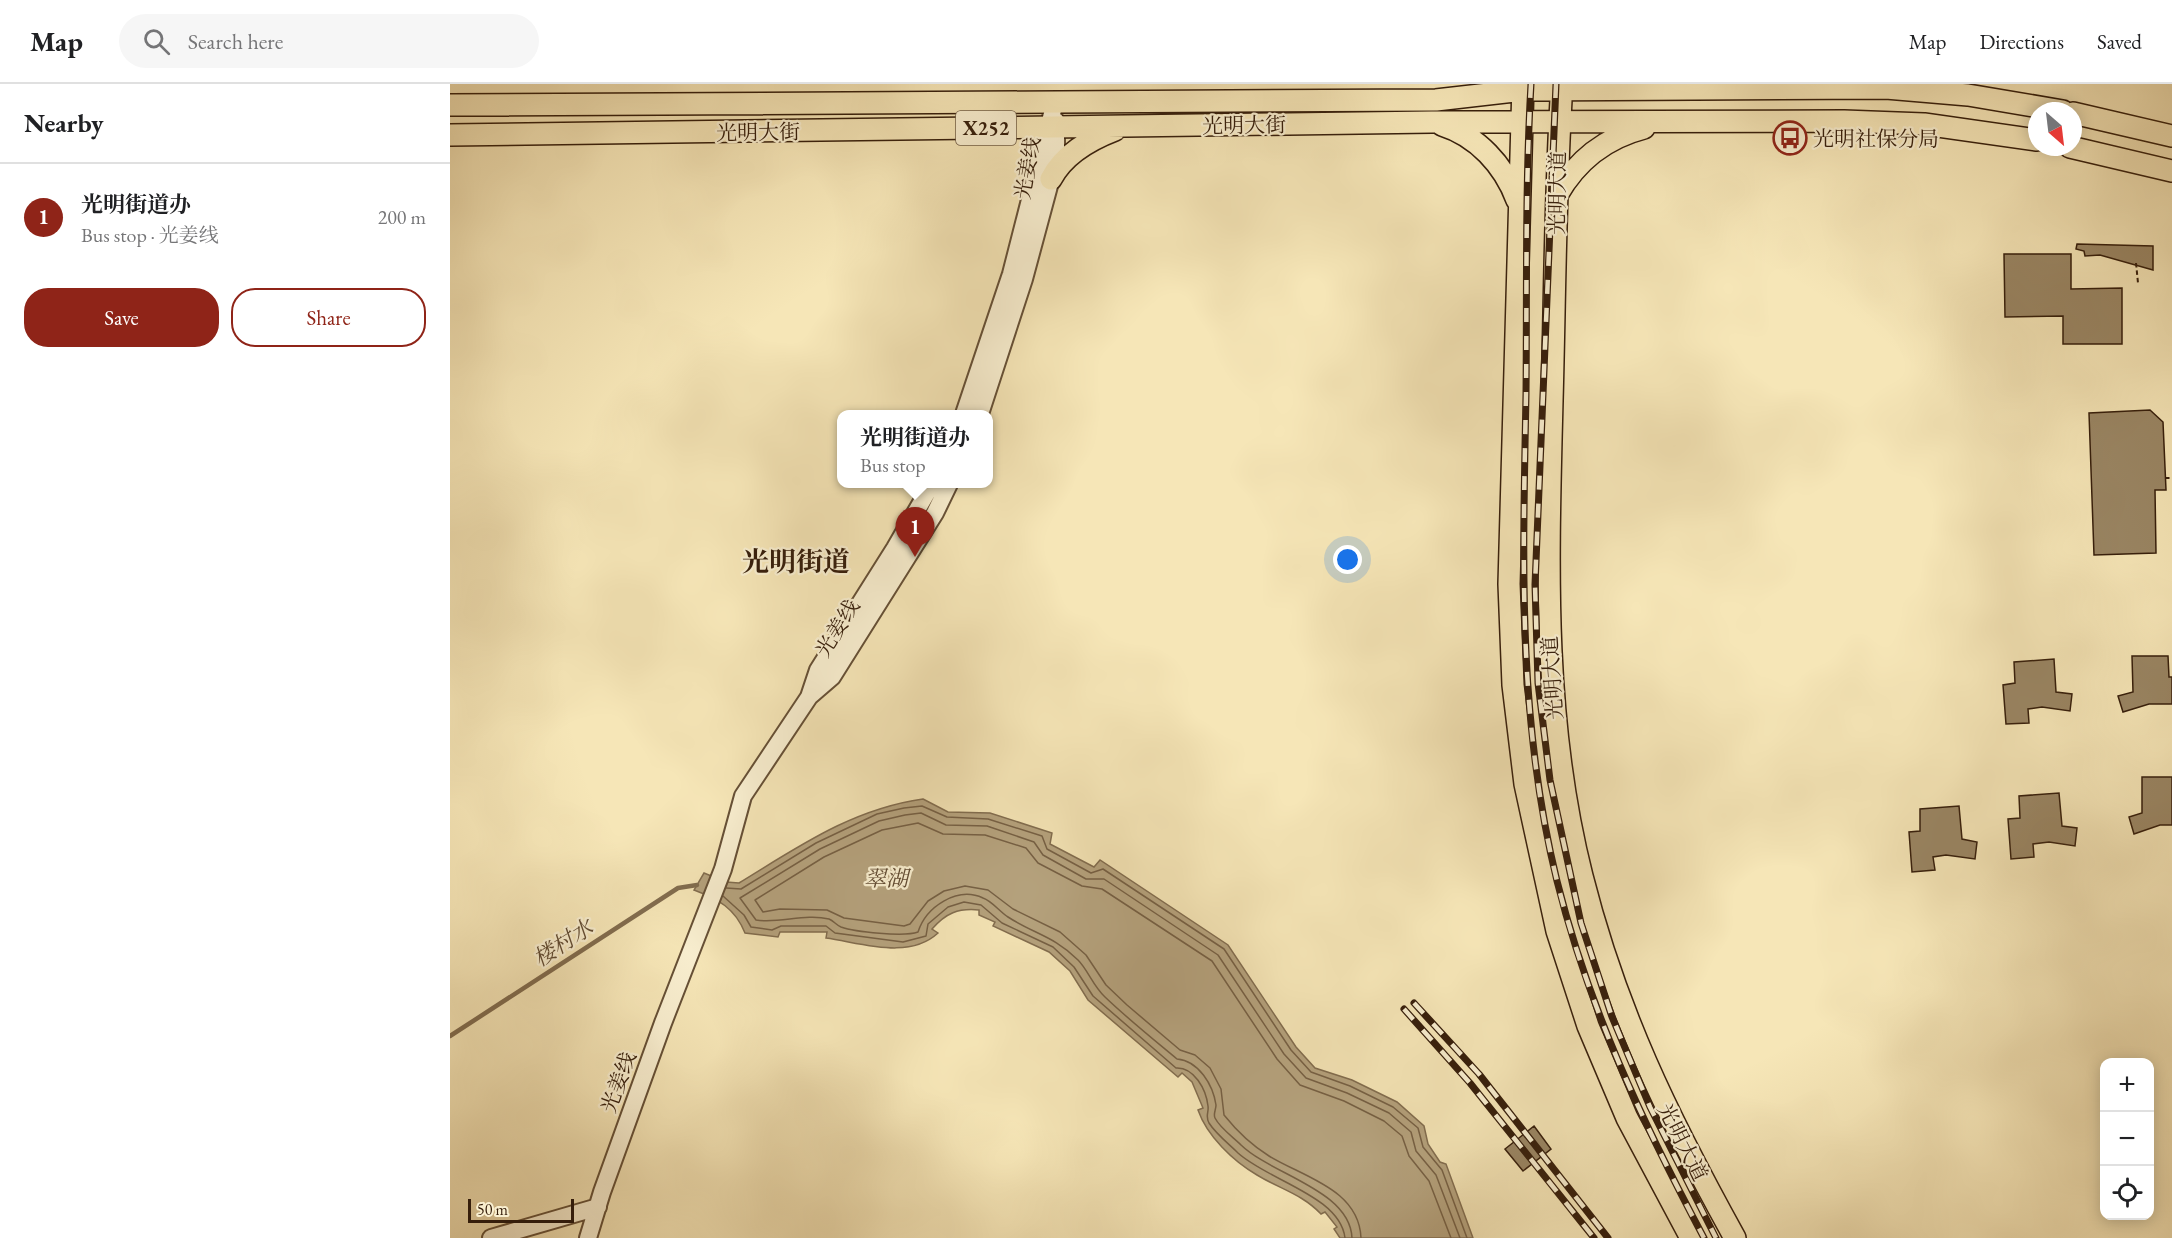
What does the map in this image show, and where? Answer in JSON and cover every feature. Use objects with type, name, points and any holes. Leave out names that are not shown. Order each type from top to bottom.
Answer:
[{"type":"main road","points":[[1437,100],[1475,84]]},
{"type":"main road","name":"光明大街","points":[[450,105],[1437,100],[1523,87],[1886,88],[1968,94],[2028,105]]},
{"type":"main road","name":"光明大道","points":[[1523,87],[1509,585],[1513,684],[1525,784],[1549,902],[1588,1026],[1632,1127],[1691,1238]]},
{"type":"main road","name":"光明大道","points":[[1562,87],[1559,123],[1548,584],[1551,682],[1562,778],[1581,873],[1624,1012],[1662,1102],[1735,1238]]},
{"type":"main road","points":[[2082,115],[2172,136]]},
{"type":"main road","points":[[1432,122],[1462,134],[1487,152],[1506,177],[1519,206]]},
{"type":"main road","name":"光明大街","points":[[450,135],[1432,122],[1884,122],[1964,128],[2028,139]]},
{"type":"main road","points":[[1557,195],[1578,166],[1605,143],[1664,123]]},
{"type":"main road","points":[[1051,179],[1058,165],[1069,155],[1104,134],[1126,126]]},
{"type":"main road","points":[[2082,150],[2172,171]]},
{"type":"street","name":"光姜线","points":[[965,410],[1011,274],[1052,128],[1055,102]]},
{"type":"street","name":"光姜线","points":[[981,410],[1024,279],[1056,160],[1052,128]]},
{"type":"street","name":"光姜线","points":[[588,1238],[723,869],[743,796],[809,697],[818,670],[895,548],[929,488]]},
{"type":"street","name":"光姜线","points":[[809,697],[832,677],[935,513],[947,488]]},
{"type":"street","points":[[491,1238],[598,1207]]},
{"type":"path","points":[[2136,263],[2138,283]]},
{"type":"path","points":[[2165,478],[2172,478]]},
{"type":"water","name":"翠湖","points":[[923,799],[948,812],[990,813],[1052,833],[1050,844],[1094,867],[1100,860],[1228,945],[1296,1047],[1315,1068],[1352,1080],[1397,1102],[1424,1126],[1428,1144],[1440,1162],[1446,1164],[1473,1238],[1340,1238],[1334,1229],[1337,1227],[1325,1212],[1321,1214],[1298,1197],[1257,1175],[1239,1163],[1222,1147],[1202,1120],[1198,1110],[1203,1108],[1192,1082],[1182,1073],[1178,1077],[1088,1000],[1070,971],[1049,952],[993,926],[995,922],[979,915],[979,910],[965,910],[947,915],[932,929],[938,933],[926,941],[913,946],[885,948],[826,938],[827,932],[780,932],[778,937],[745,933],[731,911],[711,897],[694,890],[704,873],[726,882],[739,883],[804,843],[849,820],[897,804]]},
{"type":"building","points":[[2077,244],[2153,246],[2153,270],[2100,255],[2085,256],[2084,251],[2076,249]]},
{"type":"building","points":[[2004,254],[2071,254],[2071,289],[2122,288],[2122,344],[2063,344],[2063,316],[2005,317]]},
{"type":"building","points":[[2150,410],[2163,422],[2166,490],[2155,490],[2156,553],[2094,555],[2089,413]]},
{"type":"building","points":[[2132,656],[2168,656],[2169,677],[2172,677],[2172,704],[2149,704],[2123,712],[2118,696],[2133,692]]},
{"type":"building","points":[[2054,659],[2056,692],[2072,694],[2070,711],[2042,707],[2028,709],[2029,723],[2006,724],[2003,685],[2015,683],[2014,662]]},
{"type":"building","points":[[2142,777],[2172,777],[2172,825],[2160,825],[2134,834],[2129,817],[2142,813]]},
{"type":"building","points":[[2059,793],[2062,826],[2077,828],[2075,846],[2049,842],[2033,844],[2034,857],[2011,859],[2008,819],[2020,818],[2019,796]]},
{"type":"building","points":[[1959,806],[1962,839],[1977,842],[1975,859],[1946,855],[1933,857],[1935,870],[1912,872],[1909,832],[1920,831],[1920,809]]},
{"type":"building","points":[[1534,1126],[1551,1149],[1523,1171],[1505,1149]]},
{"type":"waterway","name":"楼村水","points":[[450,1036],[678,888],[697,885]]},
{"type":"railway","points":[[1531,84],[1527,200],[1525,638],[1535,759],[1544,820],[1570,928],[1601,1019],[1659,1151],[1704,1238]]},
{"type":"railway","points":[[1556,84],[1535,585],[1538,683],[1550,780],[1581,923],[1612,1017],[1650,1107],[1716,1238]]},
{"type":"railway","points":[[1414,1003],[1479,1074],[1608,1238]]},
{"type":"railway","points":[[1404,1009],[1470,1083],[1594,1238]]},
{"type":"place","name":"光明社保分局","points":[[1790,138]]},
{"type":"place","name":"光明街道办","points":[[915,557]]},
{"type":"district","name":"光明街道","points":[[796,561]]}]
